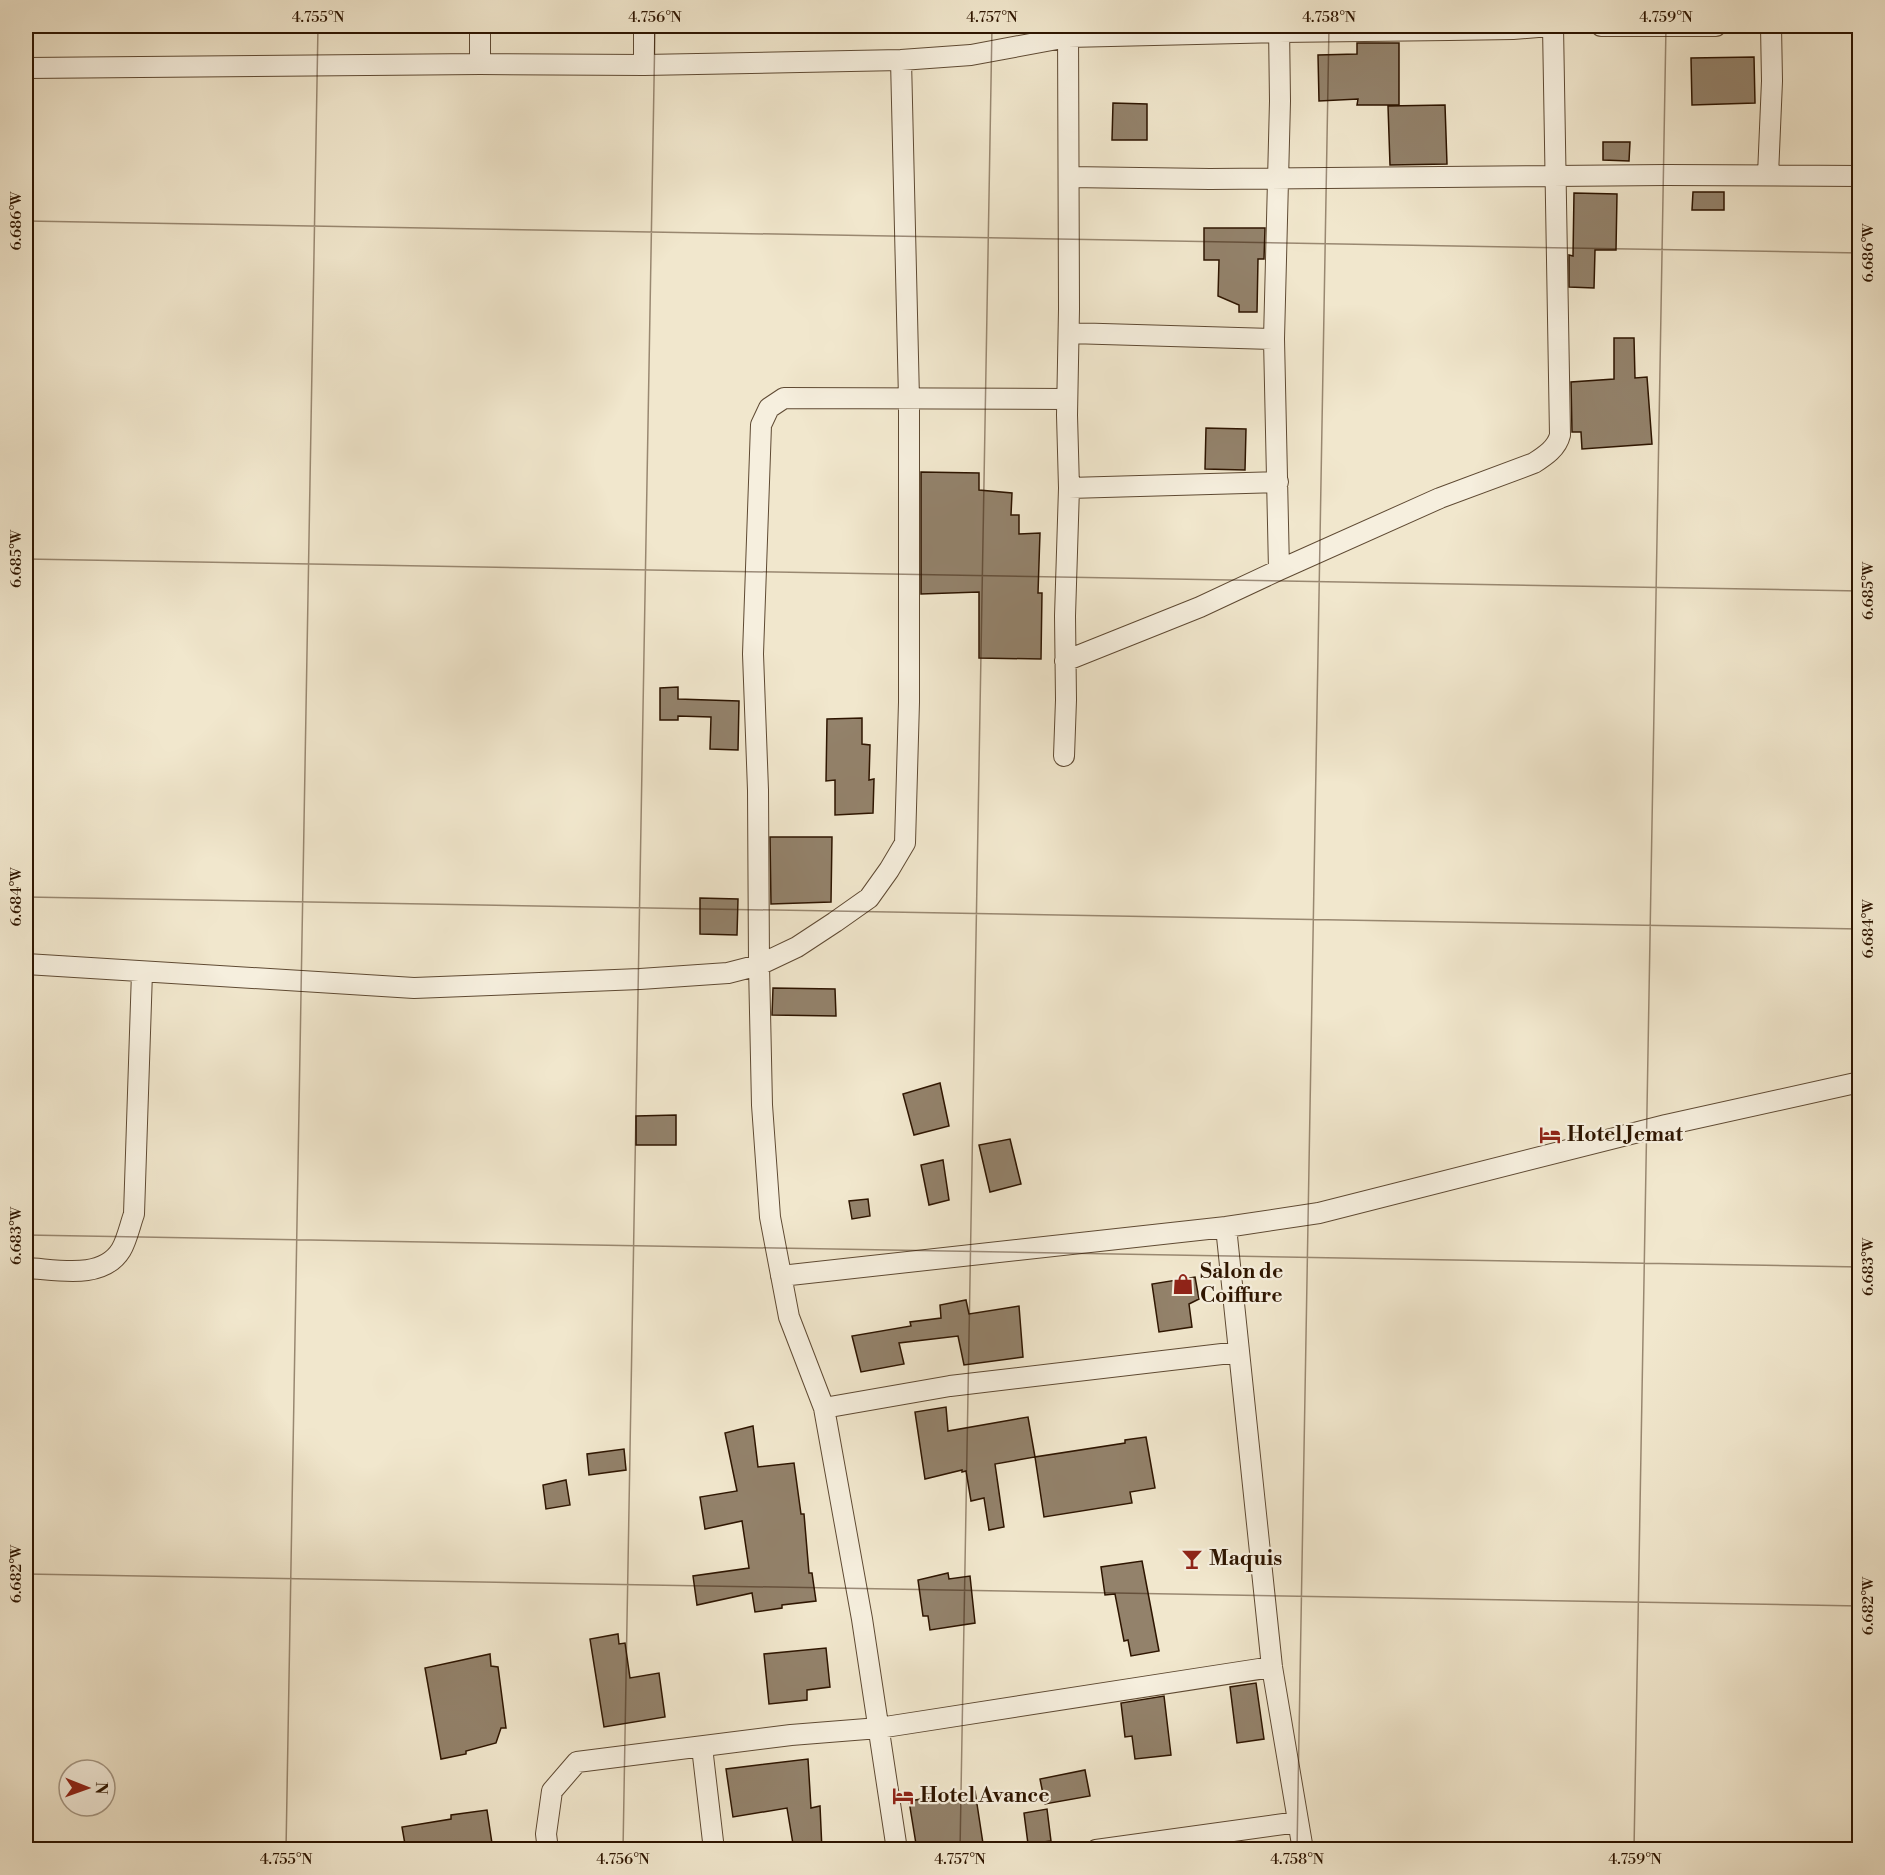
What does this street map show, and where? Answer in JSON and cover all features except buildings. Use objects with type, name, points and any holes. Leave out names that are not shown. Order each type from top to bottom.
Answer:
[{"type":"street","points":[[480,26],[480,64]]},
{"type":"street","points":[[644,26],[644,65]]},
{"type":"street","points":[[26,68],[644,65],[901,60],[971,55],[1068,31],[1470,30],[1551,26],[1560,435],[1558,443],[1534,463],[1440,498],[1200,607],[1065,661]]},
{"type":"street","points":[[1601,26],[1716,26]]},
{"type":"street","points":[[1768,175],[1772,81],[1771,26]]},
{"type":"street","points":[[1279,29],[1279,178],[1274,339],[1279,570]]},
{"type":"street","points":[[1064,756],[1069,488],[1067,399],[1069,333],[1068,31]]},
{"type":"street","points":[[26,964],[414,988],[728,973],[759,965],[796,947],[836,922],[868,898],[905,843],[909,702],[909,399],[901,60]]},
{"type":"street","points":[[1069,177],[1130,179],[1555,175],[1860,176]]},
{"type":"street","points":[[1069,333],[1274,339]]},
{"type":"street","points":[[897,1850],[879,1728],[824,1408],[789,1317],[770,1217],[762,1105],[758,790],[753,654],[761,425],[769,408],[784,398],[1067,399]]},
{"type":"street","points":[[1069,488],[1278,482]]},
{"type":"street","points":[[26,1268],[87,1271],[107,1263],[121,1250],[134,1214],[142,972]]},
{"type":"street","points":[[781,1276],[1226,1227],[1319,1213],[1666,1125],[1860,1082]]},
{"type":"street","points":[[1226,1227],[1272,1666],[1303,1850]]},
{"type":"street","points":[[824,1408],[950,1386],[1239,1352]]},
{"type":"street","points":[[548,1850],[546,1834],[552,1791],[577,1762],[791,1735],[879,1728],[1272,1666]]},
{"type":"street","points":[[702,1747],[714,1850]]},
{"type":"street","points":[[1096,1850],[1298,1822]]},
{"type":"place","name":"Hotel Jemat","points":[[1550,1135]]},
{"type":"place","name":"Salon de Coiffure","points":[[1183,1284]]},
{"type":"place","name":"Maquis","points":[[1192,1559]]},
{"type":"place","name":"Hotel Avance","points":[[903,1796]]}]
